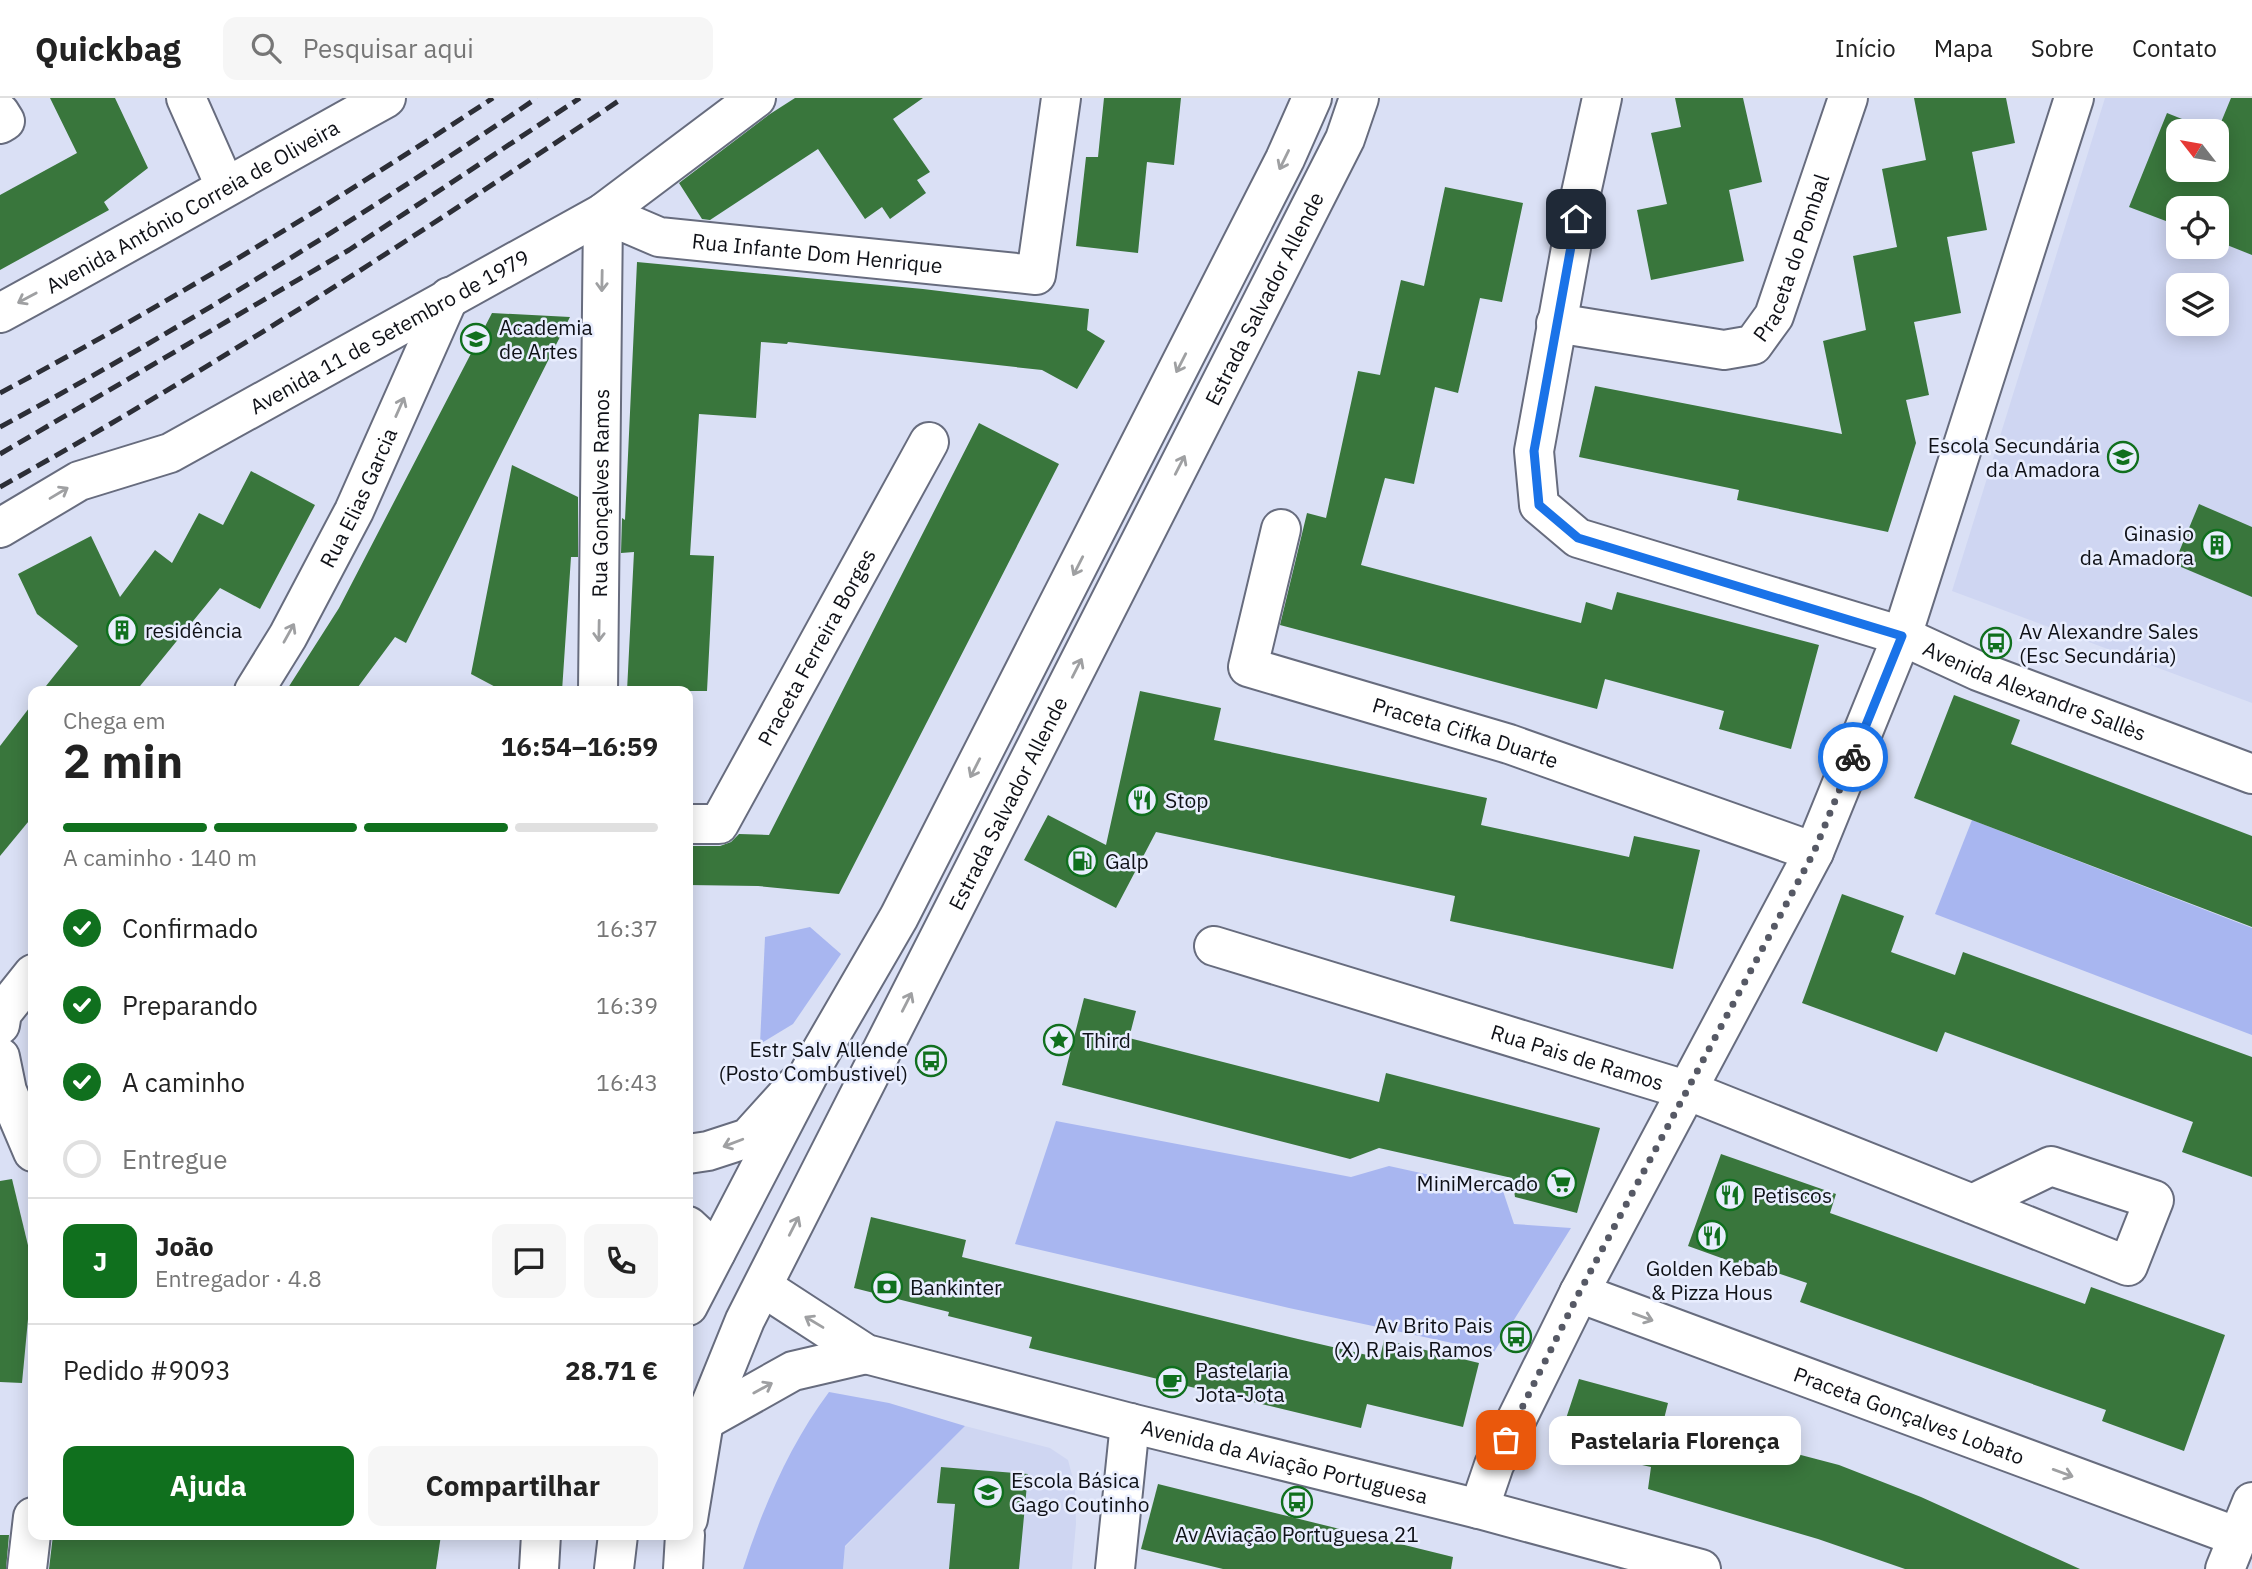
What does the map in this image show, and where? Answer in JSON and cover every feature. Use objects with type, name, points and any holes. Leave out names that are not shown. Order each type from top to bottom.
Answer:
[{"type":"street","points":[[186,98],[225,187]]},
{"type":"street","name":"Avenida António Correia de Oliveira","points":[[0,313],[157,228],[386,98]]},
{"type":"street","name":"Avenida 11 de Setembro de 1979","points":[[0,528],[79,481],[170,453],[603,213],[756,98]]},
{"type":"street","name":"Rua Infante Dom Henrique","points":[[603,213],[659,237],[1036,275],[1061,98]]},
{"type":"street","points":[[693,1296],[815,1062],[905,904],[1285,159],[1312,98]]},
{"type":"street","name":"Estrada Salvador Allende","points":[[693,1489],[704,1422],[745,1320],[1345,139],[1359,98]]},
{"type":"street","name":"Avenida Alexandre Sallès","points":[[1602,98],[1581,193],[1534,451],[1539,505],[1578,538],[1902,636],[1978,671],[2252,774]]},
{"type":"street","name":"Praceta do Pombal","points":[[1556,323],[1724,350],[1754,345],[1774,316],[1849,98]]},
{"type":"street","points":[[1479,1509],[1494,1465],[1579,1293],[1814,852],[1902,636],[2074,98]]},
{"type":"street","name":"Rua Gonçalves Ramos","points":[[598,686],[603,213]]},
{"type":"street","name":"Rua Elias Garcia","points":[[257,686],[288,636],[354,511],[449,297]]},
{"type":"street","name":"Praceta Ferreira Borges","points":[[693,824],[719,824],[929,442]]},
{"type":"street","name":"Praceta Cifka Duarte","points":[[1280,529],[1248,667],[1509,744],[1814,852]]},
{"type":"street","name":"Rua Pais de Ramos","points":[[1214,946],[1689,1091],[1972,1204]]},
{"type":"street","points":[[1,1016],[28,981]]},
{"type":"street","points":[[693,1153],[748,1138],[815,1062]]},
{"type":"street","points":[[10,1084],[28,1137]]},
{"type":"street","name":"Avenida da Aviação Portuguesa","points":[[693,1231],[716,1252],[763,1287],[866,1354],[1130,1423],[1479,1509],[1702,1569]]},
{"type":"street","name":"Praceta Gonçalves Lobato","points":[[1579,1293],[2232,1553]]},
{"type":"street","name":"Avenida da Aviação Portuguesa","points":[[704,1422],[793,1371],[866,1354]]},
{"type":"street","points":[[1115,1569],[1130,1423]]},
{"type":"street","points":[[2232,1553],[2252,1502]]},
{"type":"street","points":[[27,1569],[30,1540]]},
{"type":"street","points":[[539,1569],[541,1540]]},
{"type":"street","points":[[614,1569],[617,1540]]},
{"type":"street","points":[[683,1569],[685,1540]]},
{"type":"shaded area","name":"Escola Secundária da Amadora","points":[[2105,98],[2252,98],[2252,703],[1952,591]]},
{"type":"shaded area","points":[[1972,820],[2252,928],[2252,1035],[1935,914]]},
{"type":"shaded area","points":[[810,927],[841,954],[793,1024],[760,1044],[765,937]]},
{"type":"shaded area","points":[[1056,1121],[1351,1177],[1389,1166],[1503,1191],[1514,1224],[1571,1228],[1494,1352],[1289,1308],[1015,1244]]},
{"type":"shaded area","points":[[829,1392],[889,1403],[965,1426],[845,1546],[843,1569],[743,1569],[759,1522],[779,1477],[802,1433]]},
{"type":"shaded area","name":"Escola Básica Gago Coutinho","points":[[965,1426],[1050,1448],[1068,1460],[1075,1486],[1076,1524],[1072,1569],[843,1569],[845,1547]]},
{"type":"building","points":[[50,98],[115,98],[148,168],[104,202],[109,210],[0,270],[0,195],[77,153]]},
{"type":"building","points":[[795,98],[923,98],[893,119],[930,172],[917,180],[926,193],[890,219],[882,207],[865,219],[818,149],[710,220],[702,219],[679,183]]},
{"type":"building","points":[[1104,98],[1181,98],[1174,165],[1147,162],[1138,253],[1076,246],[1086,157],[1098,157]]},
{"type":"building","points":[[1675,98],[1743,98],[1762,182],[1729,190],[1744,261],[1651,280],[1637,210],[1667,204],[1651,133],[1681,127]]},
{"type":"building","points":[[1914,98],[2006,98],[2015,143],[1972,152],[1987,230],[1947,237],[1961,313],[1914,322],[1929,395],[1906,400],[1916,443],[1888,532],[1737,500],[1739,490],[1579,457],[1595,386],[1842,434],[1823,341],[1866,330],[1853,256],[1897,247],[1882,169],[1926,160]]},
{"type":"building","points":[[2231,98],[2252,98],[2252,255],[2229,246],[2229,196],[2166,196],[2166,221],[2129,207],[2167,113],[2182,119],[2166,119],[2166,182],[2230,182],[2230,119],[2222,119]]},
{"type":"building","points":[[1445,187],[1523,203],[1502,302],[1480,298],[1458,393],[1435,387],[1414,484],[1385,478],[1361,565],[1581,623],[1586,602],[1612,610],[1617,592],[1819,645],[1791,749],[1719,729],[1724,711],[1605,679],[1597,709],[1280,625],[1307,513],[1326,518],[1358,371],[1380,375],[1401,280],[1424,286]]},
{"type":"building","points":[[637,262],[923,289],[1089,309],[1087,330],[1105,341],[1077,389],[1042,370],[788,342],[761,342],[756,418],[699,414],[690,555],[714,556],[707,691],[693,691],[693,686],[627,686],[634,552],[621,553],[622,518],[625,520]]},
{"type":"building","points":[[492,313],[570,317],[406,643],[395,637],[359,686],[289,686],[339,608]]},
{"type":"building","points":[[979,423],[1059,464],[839,894],[758,886],[693,885],[693,846],[720,846],[731,842],[739,834],[769,835]]},
{"type":"building","points":[[512,465],[578,497],[578,557],[571,557],[562,686],[494,686],[471,674]]},
{"type":"building","name":"residência","points":[[251,471],[315,505],[260,609],[220,588],[140,686],[46,686],[78,646],[37,614],[18,574],[91,536],[120,597],[155,550],[172,563],[199,513],[223,525]]},
{"type":"building","name":"Ginasio da Amadora","points":[[2199,504],[2252,527],[2252,597],[2174,564]]},
{"type":"building","points":[[1140,691],[1221,708],[1214,740],[1487,798],[1481,825],[1629,857],[1634,836],[1700,850],[1673,969],[1450,921],[1455,896],[1156,832],[1116,908],[1024,860],[1048,815],[1106,845]]},
{"type":"building","points":[[1954,695],[2020,720],[2011,744],[2252,836],[2252,927],[1914,798]]},
{"type":"building","points":[[28,710],[28,822],[0,856],[0,746]]},
{"type":"building","points":[[1842,894],[1904,916],[1891,952],[1955,975],[1963,952],[2252,1057],[2252,1177],[2182,1152],[2193,1122],[1945,1032],[1937,1052],[1802,1003]]},
{"type":"building","points":[[1084,998],[1136,1011],[1129,1038],[1379,1102],[1386,1073],[1600,1128],[1577,1213],[1515,1197],[1512,1178],[1379,1148],[1350,1159],[1062,1085]]},
{"type":"building","points":[[1721,1154],[1836,1194],[1830,1213],[2085,1304],[2091,1287],[2225,1335],[2184,1451],[2102,1421],[2106,1410],[1800,1302],[1807,1283],[1739,1260],[1738,1264],[1688,1246]]},
{"type":"building","points":[[12,1179],[28,1245],[28,1319],[22,1383],[0,1382],[0,1181]]},
{"type":"building","points":[[871,1217],[966,1240],[962,1257],[1298,1339],[1380,1358],[1384,1340],[1479,1363],[1463,1427],[1367,1404],[1361,1428],[1029,1348],[1032,1337],[854,1288]]},
{"type":"building","points":[[1579,1379],[1668,1403],[1664,1419],[1839,1465],[1921,1497],[2080,1569],[1905,1569],[1818,1539],[1648,1489],[1651,1467],[1557,1446]]},
{"type":"building","points":[[941,1467],[1028,1474],[1019,1569],[949,1569],[955,1504],[937,1503]]},
{"type":"building","points":[[1158,1484],[1453,1557],[1451,1569],[1223,1569],[1141,1549]]},
{"type":"building","points":[[0,1535],[9,1535],[6,1569],[0,1569]]},
{"type":"building","points":[[52,1540],[440,1540],[436,1569],[49,1569]]},
{"type":"railway","points":[[0,393],[126,324],[250,251],[493,98]]},
{"type":"railway","points":[[0,427],[138,350],[273,269],[537,98]]},
{"type":"railway","points":[[0,454],[349,250],[580,98]]},
{"type":"railway","points":[[0,487],[159,395],[315,299],[623,98]]},
{"type":"way so far","points":[[1506,1440],[1579,1293],[1814,852],[1853,757]]},
{"type":"place","name":"Academia de Artes","points":[[476,339]]},
{"type":"place","name":"Escola Secundária da Amadora","points":[[2123,457]]},
{"type":"place","name":"Ginasio da Amadora","points":[[2217,545]]},
{"type":"place","name":"residência","points":[[122,630]]},
{"type":"place","name":"Av Alexandre Sales (Esc Secundária)","points":[[1996,643]]},
{"type":"place","name":"Stop","points":[[1142,800]]},
{"type":"place","name":"Galp","points":[[1082,861]]},
{"type":"place","name":"Third","points":[[1059,1040]]},
{"type":"place","name":"Estr Salv Allende (Posto Combustivel)","points":[[931,1061]]},
{"type":"place","name":"MiniMercado","points":[[1561,1183]]},
{"type":"place","name":"Petiscos","points":[[1730,1195]]},
{"type":"place","name":"Golden Kebab & Pizza Hous","points":[[1712,1236]]},
{"type":"place","name":"Bankinter","points":[[887,1287]]},
{"type":"place","name":"Av Brito Pais (X) R Pais Ramos","points":[[1516,1337]]},
{"type":"place","name":"Pastelaria Jota-Jota","points":[[1172,1382]]},
{"type":"place","name":"Pastelaria Florença","points":[[1506,1440]]},
{"type":"place","name":"Escola Básica Gago Coutinho","points":[[988,1492]]},
{"type":"place","name":"Av Aviação Portuguesa 21","points":[[1297,1502]]},
{"type":"route","points":[[1576,219],[1534,451],[1539,505],[1578,538],[1902,636],[1853,757]]}]
